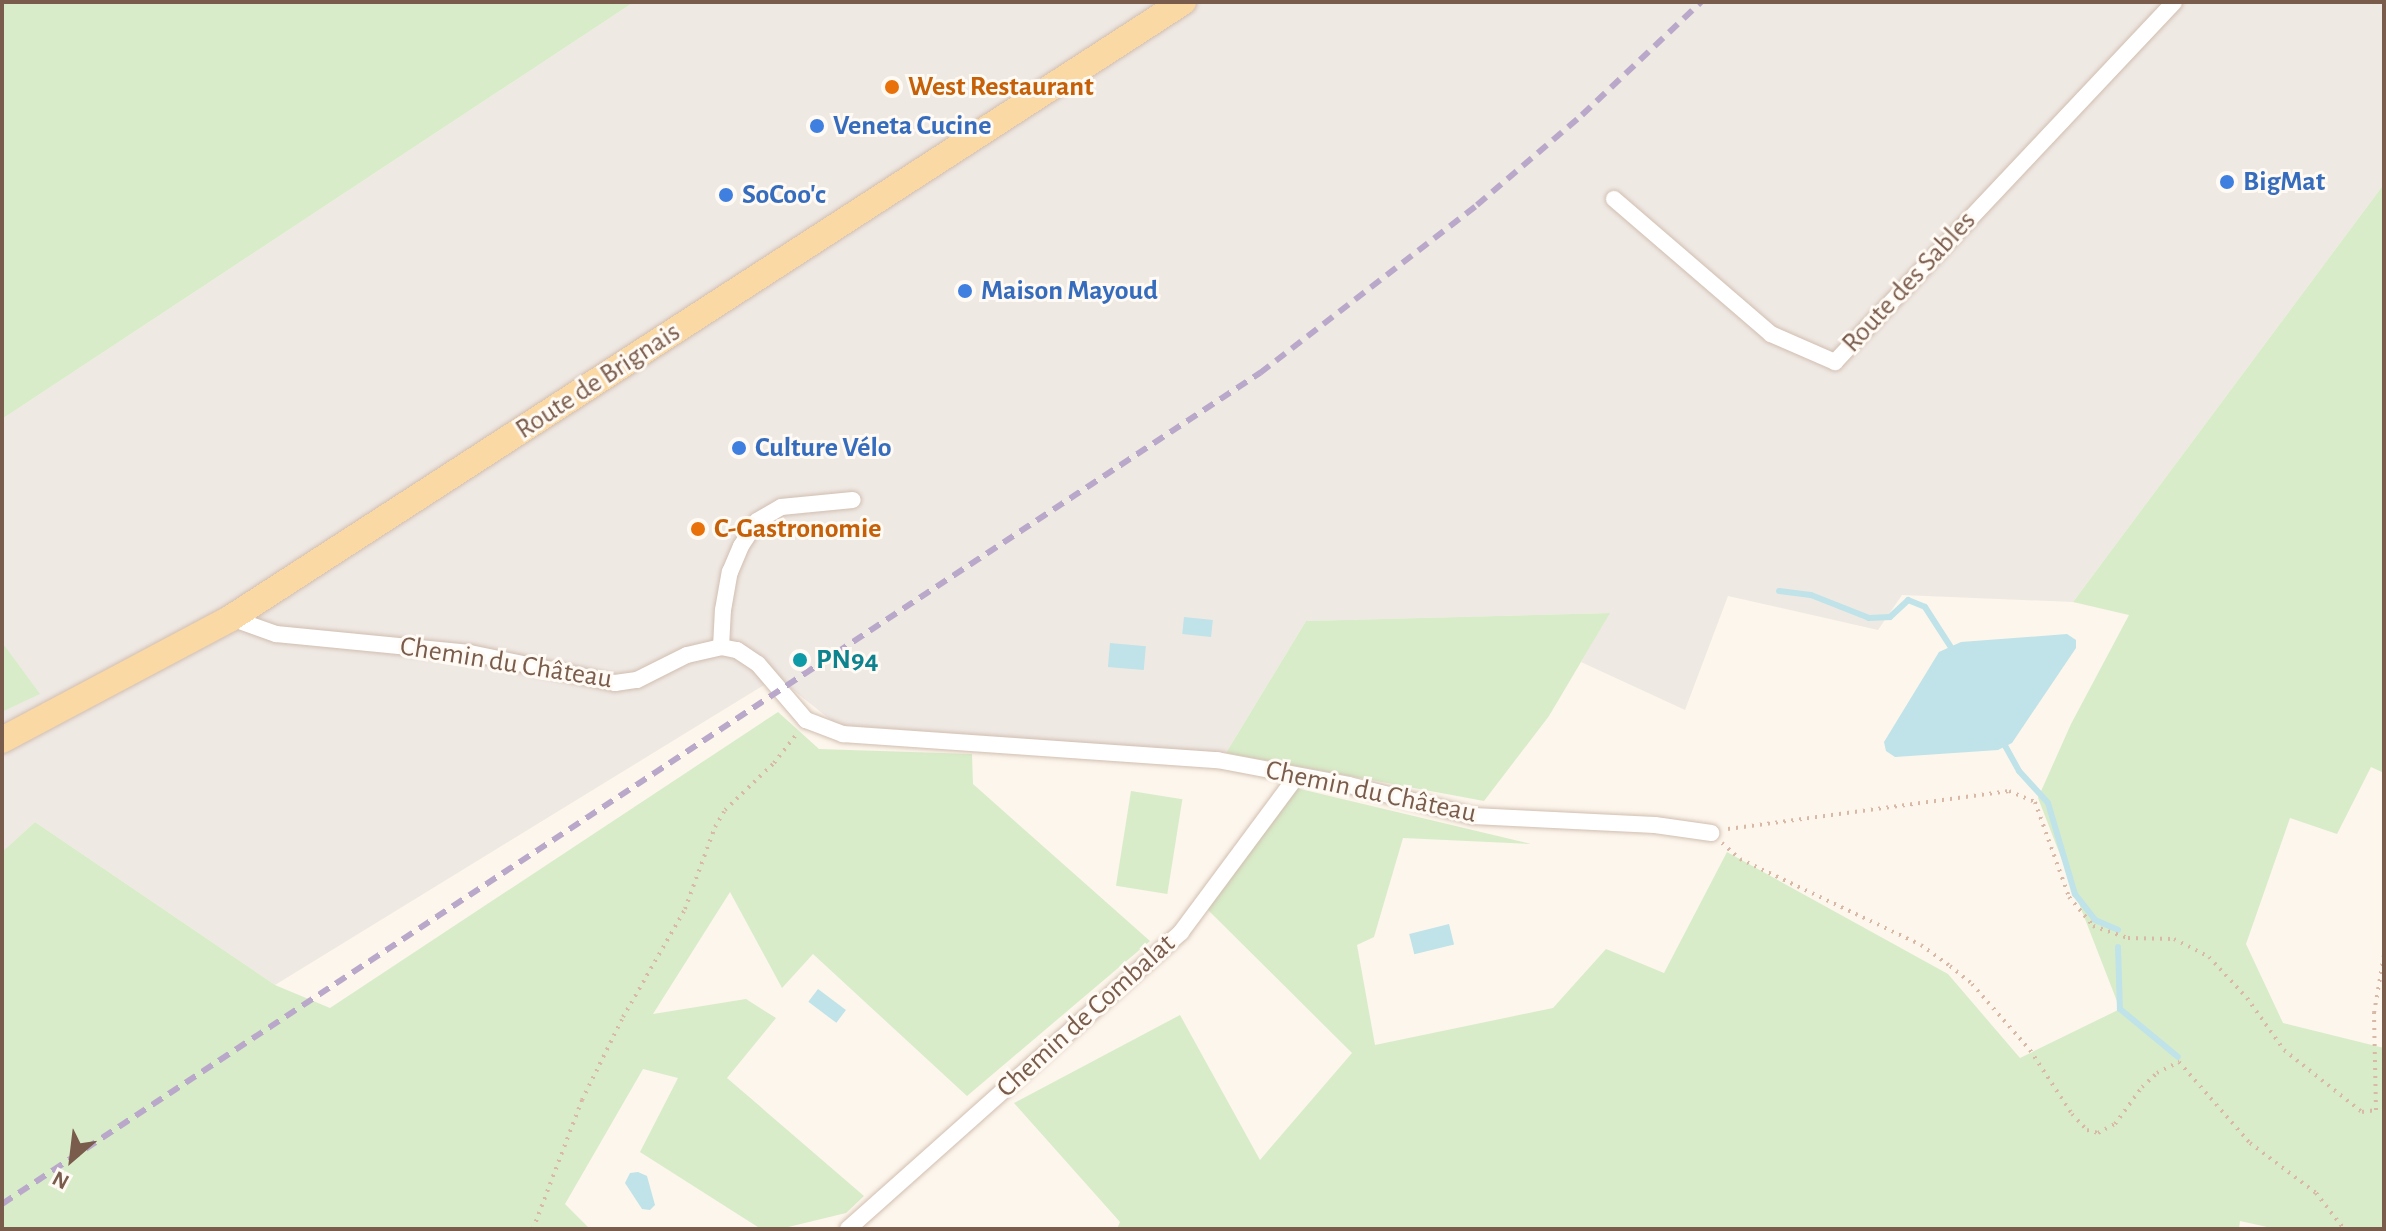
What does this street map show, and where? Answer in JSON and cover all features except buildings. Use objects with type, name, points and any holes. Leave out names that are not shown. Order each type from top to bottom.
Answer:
[{"type":"main road","name":"Route de Brignais","points":[[2,740],[231,618],[1183,2]]},
{"type":"street","name":"Route des Sables","points":[[1614,199],[1771,334],[1835,362],[2174,2]]},
{"type":"street","points":[[806,720],[758,664],[737,650],[721,647],[723,610],[730,572],[741,546],[757,521],[781,507],[853,500]]},
{"type":"street","name":"Chemin du Château","points":[[231,618],[276,634],[470,653],[615,683],[637,680],[694,652],[721,647]]},
{"type":"street","name":"Chemin du Château","points":[[806,720],[833,731],[860,736],[971,740],[1217,760],[1349,785],[1427,807],[1473,816],[1655,825],[1711,833]]},
{"type":"street","name":"Chemin de Combalat","points":[[848,1229],[1181,932],[1296,777]]},
{"type":"path","points":[[533,1229],[582,1100],[623,1017],[685,909],[715,827],[725,810],[792,742],[806,720]]},
{"type":"path","points":[[1711,833],[2009,791],[2035,802],[2069,897],[2093,926],[2128,938],[2174,939],[2209,957],[2247,998],[2284,1050],[2362,1112],[2376,1110],[2374,1013],[2384,955]]},
{"type":"path","points":[[1711,833],[1740,859],[1921,945],[1950,966],[1972,984],[2030,1050],[2072,1114],[2087,1130],[2098,1133],[2115,1124],[2142,1087],[2157,1073],[2179,1062],[2250,1143],[2316,1193],[2344,1229]]},
{"type":"shaded area","points":[[634,2],[2384,2],[2384,184],[2073,602],[1902,595],[1878,630],[1728,596],[1685,710],[1581,662],[1609,613],[1306,621],[1226,753],[837,725],[777,677],[275,985],[35,822],[2,852],[2,712],[39,694],[2,642],[2,419]]},
{"type":"green space","points":[[2,2],[634,2],[2,419]]},
{"type":"green space","points":[[2384,184],[2384,773],[2371,767],[2337,834],[2290,818],[2246,944],[2283,1023],[2384,1048],[2384,1229],[2276,1229],[2240,1221],[2239,1229],[1117,1229],[1120,1222],[1014,1103],[1180,1015],[1260,1160],[1352,1053],[1206,908],[1296,788],[1531,844],[1403,838],[1374,937],[1357,945],[1375,1045],[1553,1008],[1606,949],[1664,973],[1727,852],[1948,974],[2020,1058],[2120,1009],[2038,798],[2071,724],[2129,615],[2073,602]]},
{"type":"green space","points":[[1610,613],[1549,716],[1484,801],[1226,753],[1306,621]]},
{"type":"green space","points":[[2,642],[40,694],[2,712]]},
{"type":"green space","points":[[778,712],[819,749],[972,754],[973,784],[1150,941],[967,1096],[813,954],[782,988],[730,892],[653,1014],[746,999],[776,1018],[727,1078],[864,1196],[846,1213],[780,1229],[761,1229],[640,1152],[678,1078],[643,1069],[565,1204],[590,1229],[2,1229],[2,852],[35,822],[275,985],[330,1008]]},
{"type":"green space","points":[[1131,791],[1182,799],[1167,894],[1116,886]]},
{"type":"water","points":[[1184,617],[1213,620],[1211,637],[1182,634]]},
{"type":"water","points":[[2067,634],[2076,640],[2076,648],[2012,743],[1998,750],[1895,757],[1886,751],[1884,742],[1939,652],[1961,642]]},
{"type":"water","points":[[1110,643],[1146,646],[1144,670],[1108,667]]},
{"type":"water","points":[[1449,924],[1454,944],[1414,954],[1409,934]]},
{"type":"water","points":[[818,989],[846,1010],[836,1023],[808,1002]]},
{"type":"water","points":[[630,1173],[647,1176],[655,1205],[650,1210],[642,1209],[625,1183]]},
{"type":"waterway","points":[[1779,591],[1811,595],[1869,618],[1890,617],[1908,600],[1925,607],[1954,652]]},
{"type":"waterway","points":[[2003,742],[2019,771],[2048,803],[2075,894],[2095,920],[2118,930]]},
{"type":"waterway","points":[[2118,947],[2120,1009],[2178,1057]]},
{"type":"railway","points":[[2,1204],[1260,373],[1477,205],[1582,115],[1701,2]]},
{"type":"place","name":"West Restaurant","points":[[892,87]]},
{"type":"place","name":"Veneta Cucine","points":[[817,126]]},
{"type":"place","name":"BigMat","points":[[2227,182]]},
{"type":"place","name":"SoCoo'c","points":[[726,195]]},
{"type":"place","name":"Maison Mayoud","points":[[965,291]]},
{"type":"place","name":"Culture Vélo","points":[[739,448]]},
{"type":"place","name":"C-Gastronomie","points":[[698,529]]},
{"type":"place","name":"PN94","points":[[800,660]]}]
